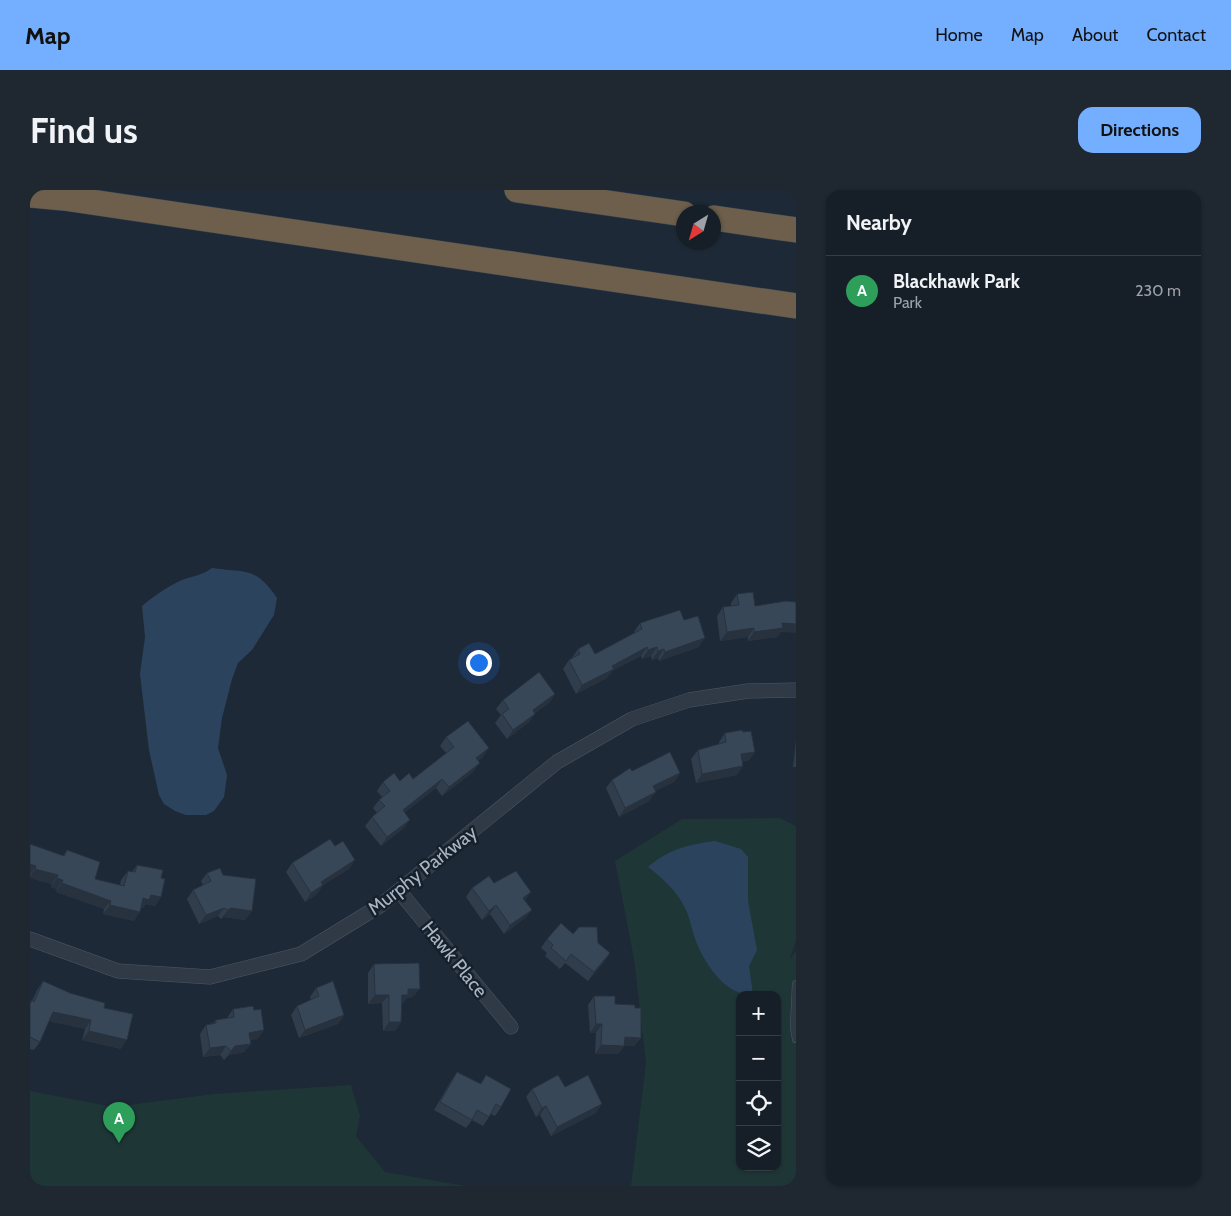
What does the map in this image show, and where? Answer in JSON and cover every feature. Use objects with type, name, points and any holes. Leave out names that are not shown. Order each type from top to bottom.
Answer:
[{"type":"highway","points":[[517,190],[676,213]]},
{"type":"highway","points":[[30,195],[64,198],[796,306]]},
{"type":"highway","points":[[721,219],[796,230]]},
{"type":"street","name":"Murphy Parkway","points":[[30,939],[118,971],[210,976],[301,954],[382,905],[557,762],[632,719],[689,700],[748,691],[796,690]]},
{"type":"street","name":"Hawk Place","points":[[399,891],[511,1027]]},
{"type":"lane","points":[[796,984],[794,1027],[796,1039]]},
{"type":"green space","points":[[780,818],[796,826],[796,940],[790,959],[796,951],[796,1186],[631,1186],[646,1063],[634,959],[615,861],[682,819]]},
{"type":"green space","points":[[351,1085],[360,1116],[356,1136],[385,1172],[465,1186],[30,1186],[30,1091],[113,1107],[214,1094]]},
{"type":"water","points":[[212,568],[242,571],[256,576],[277,598],[274,615],[252,650],[238,663],[232,679],[222,718],[218,748],[227,775],[224,797],[214,811],[206,815],[186,815],[164,804],[159,795],[149,750],[140,674],[145,637],[142,606],[172,585]]},
{"type":"water","points":[[715,841],[741,849],[748,857],[748,901],[757,950],[749,966],[752,991],[736,991],[719,979],[707,963],[698,946],[681,900],[668,884],[648,867],[671,852]]},
{"type":"building","points":[[753,592],[755,606],[786,601],[796,602],[796,624],[782,623],[783,628],[754,632],[754,628],[727,632],[723,607],[739,605],[737,594]]},
{"type":"building","points":[[680,610],[684,620],[698,616],[705,638],[665,652],[664,649],[658,651],[657,647],[648,650],[647,647],[612,666],[614,669],[582,685],[569,660],[580,654],[578,649],[589,643],[595,654],[642,629],[640,623]]},
{"type":"building","points":[[539,672],[555,694],[533,710],[535,714],[513,730],[502,714],[509,709],[503,700]]},
{"type":"building","points":[[468,721],[489,748],[476,758],[480,763],[449,787],[442,779],[403,810],[410,820],[387,837],[372,817],[385,806],[379,800],[390,791],[383,782],[394,773],[400,781],[409,773],[413,779],[454,747],[446,737]]},
{"type":"building","points":[[742,730],[743,732],[751,731],[755,752],[741,754],[743,766],[702,774],[698,750],[726,742],[725,733]]},
{"type":"building","points":[[670,752],[680,773],[653,786],[656,792],[625,808],[612,780],[630,768],[632,771]]},
{"type":"building","points":[[330,839],[335,846],[343,841],[355,860],[321,882],[323,885],[311,893],[292,863]]},
{"type":"building","points":[[30,844],[64,856],[67,850],[100,862],[95,879],[124,886],[128,871],[135,872],[137,865],[163,870],[161,878],[165,879],[161,897],[151,895],[149,900],[143,898],[140,912],[110,905],[111,901],[62,883],[63,880],[57,878],[58,875],[35,869],[36,866],[30,864]]},
{"type":"building","points":[[220,868],[223,875],[256,879],[252,911],[231,908],[228,910],[224,908],[206,915],[193,890],[211,881],[207,873]]},
{"type":"building","points":[[516,871],[531,892],[523,898],[532,910],[510,925],[496,905],[489,911],[472,888],[489,876],[494,883]]},
{"type":"building","points":[[561,923],[573,934],[579,927],[597,927],[598,943],[610,953],[594,972],[571,954],[566,961],[551,948],[553,945],[547,939]]},
{"type":"building","points":[[419,963],[420,989],[408,989],[408,995],[402,995],[401,1022],[389,1022],[389,995],[375,995],[374,964]]},
{"type":"building","points":[[43,981],[70,993],[105,1003],[104,1008],[133,1014],[127,1040],[89,1031],[91,1020],[53,1012],[40,1042],[30,1037],[30,1004],[32,1000],[34,1002]]},
{"type":"building","points":[[333,981],[344,1015],[305,1030],[297,1006],[319,996],[316,988]]},
{"type":"building","points":[[594,996],[615,996],[615,1004],[635,1005],[635,1008],[641,1008],[641,1038],[625,1037],[624,1046],[601,1045],[602,1024],[596,1024]]},
{"type":"building","points":[[253,1006],[254,1010],[261,1009],[264,1030],[249,1033],[251,1044],[235,1046],[231,1051],[226,1046],[210,1048],[206,1025],[216,1023],[216,1020],[234,1017],[233,1009]]},
{"type":"building","points":[[457,1072],[481,1084],[486,1075],[511,1089],[501,1107],[496,1104],[489,1117],[477,1110],[472,1120],[440,1102]]},
{"type":"building","points":[[558,1075],[565,1087],[588,1075],[602,1104],[557,1127],[546,1106],[542,1108],[532,1089]]},
{"type":"place","name":"Blackhawk Park","points":[[119,1143]]}]
